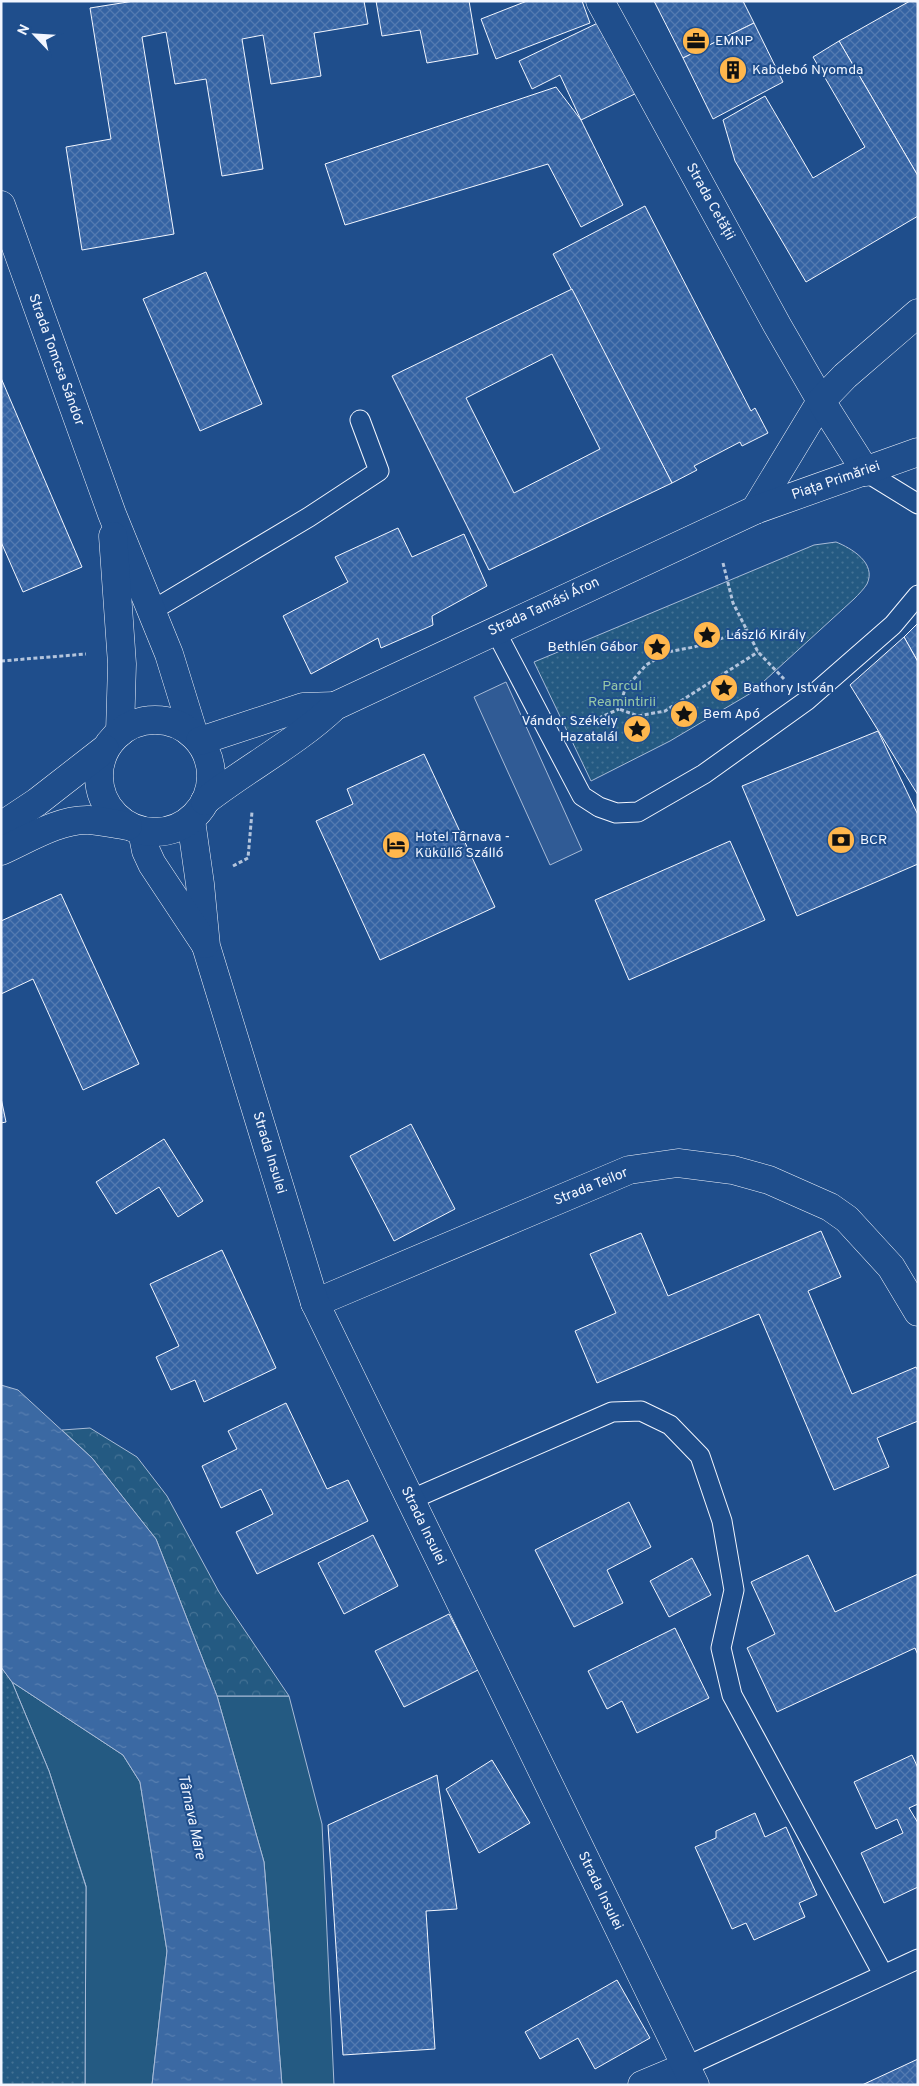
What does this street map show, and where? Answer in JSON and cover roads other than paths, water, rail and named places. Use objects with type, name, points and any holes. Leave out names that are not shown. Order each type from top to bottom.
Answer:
[{"type":"main road","name":"Strada Cetății","points":[[600,1],[777,325],[821,401],[866,472]]},
{"type":"main road","name":"Strada Tomcsa Sándor","points":[[1,205],[112,514]]},
{"type":"main road","points":[[755,510],[821,401],[874,350],[918,313]]},
{"type":"main road","name":"Piața Primăriei","points":[[755,510],[918,452]]},
{"type":"main road","name":"Strada Tamási Áron","points":[[198,811],[235,778],[314,726],[335,706],[755,510]]},
{"type":"main road","points":[[1,851],[70,822],[88,820],[135,828],[168,831],[198,811],[211,781],[210,760],[197,738],[153,610],[112,514]]},
{"type":"main road","points":[[112,514],[122,664],[112,741],[99,770],[101,793],[112,812],[135,828]]},
{"type":"main road","name":"Strada Tamási Áron","points":[[197,738],[303,707],[335,706]]},
{"type":"main road","points":[[1,826],[37,802],[138,722],[158,719],[177,724],[197,738]]},
{"type":"main road","name":"Strada Insulei","points":[[198,811],[200,884],[206,946],[315,1303],[690,2076]]},
{"type":"main road","name":"Strada Insulei","points":[[135,828],[152,864],[206,946]]},
{"type":"main road","name":"Strada Teilor","points":[[315,1303],[628,1170],[678,1163],[732,1170],[769,1180],[830,1207],[847,1218],[892,1267],[918,1312]]},
{"type":"main road","points":[[642,2085],[690,2076]]},
{"type":"lane","points":[[153,610],[309,517],[379,471],[360,420]]},
{"type":"lane","points":[[866,472],[918,504]]},
{"type":"lane","points":[[495,630],[582,796],[599,808],[616,813],[638,812],[704,774],[806,701],[892,625],[918,596]]},
{"type":"lane","points":[[410,1500],[612,1412],[641,1411],[670,1425],[700,1456],[722,1521],[734,1590],[720,1648],[732,1695],[883,1974]]},
{"type":"lane","points":[[690,2076],[883,1974],[918,1959]]},
{"type":"water","name":"Târnava Mare","points":[[1,1385],[18,1390],[92,1458],[156,1539],[217,1696],[264,1862],[282,2085],[152,2085],[167,1951],[140,1782],[123,1755],[12,1682],[1,1667]]},
{"type":"place","name":"EMNP","points":[[696,41]]},
{"type":"place","name":"Kabdebó Nyomda","points":[[733,70]]},
{"type":"place","name":"László Király","points":[[707,635]]},
{"type":"place","name":"Bethlen Gábor","points":[[657,647]]},
{"type":"place","name":"Bathory István","points":[[724,688]]},
{"type":"place","name":"Bem Apó","points":[[684,714]]},
{"type":"place","name":"Vándor Székely Hazatalál","points":[[637,729]]},
{"type":"place","name":"BCR","points":[[841,840]]},
{"type":"place","name":"Hotel Târnava - Küküllő Szálló","points":[[396,845]]},
{"type":"park label","name":"Parcul Reamintirii","points":[[622,694]]}]
